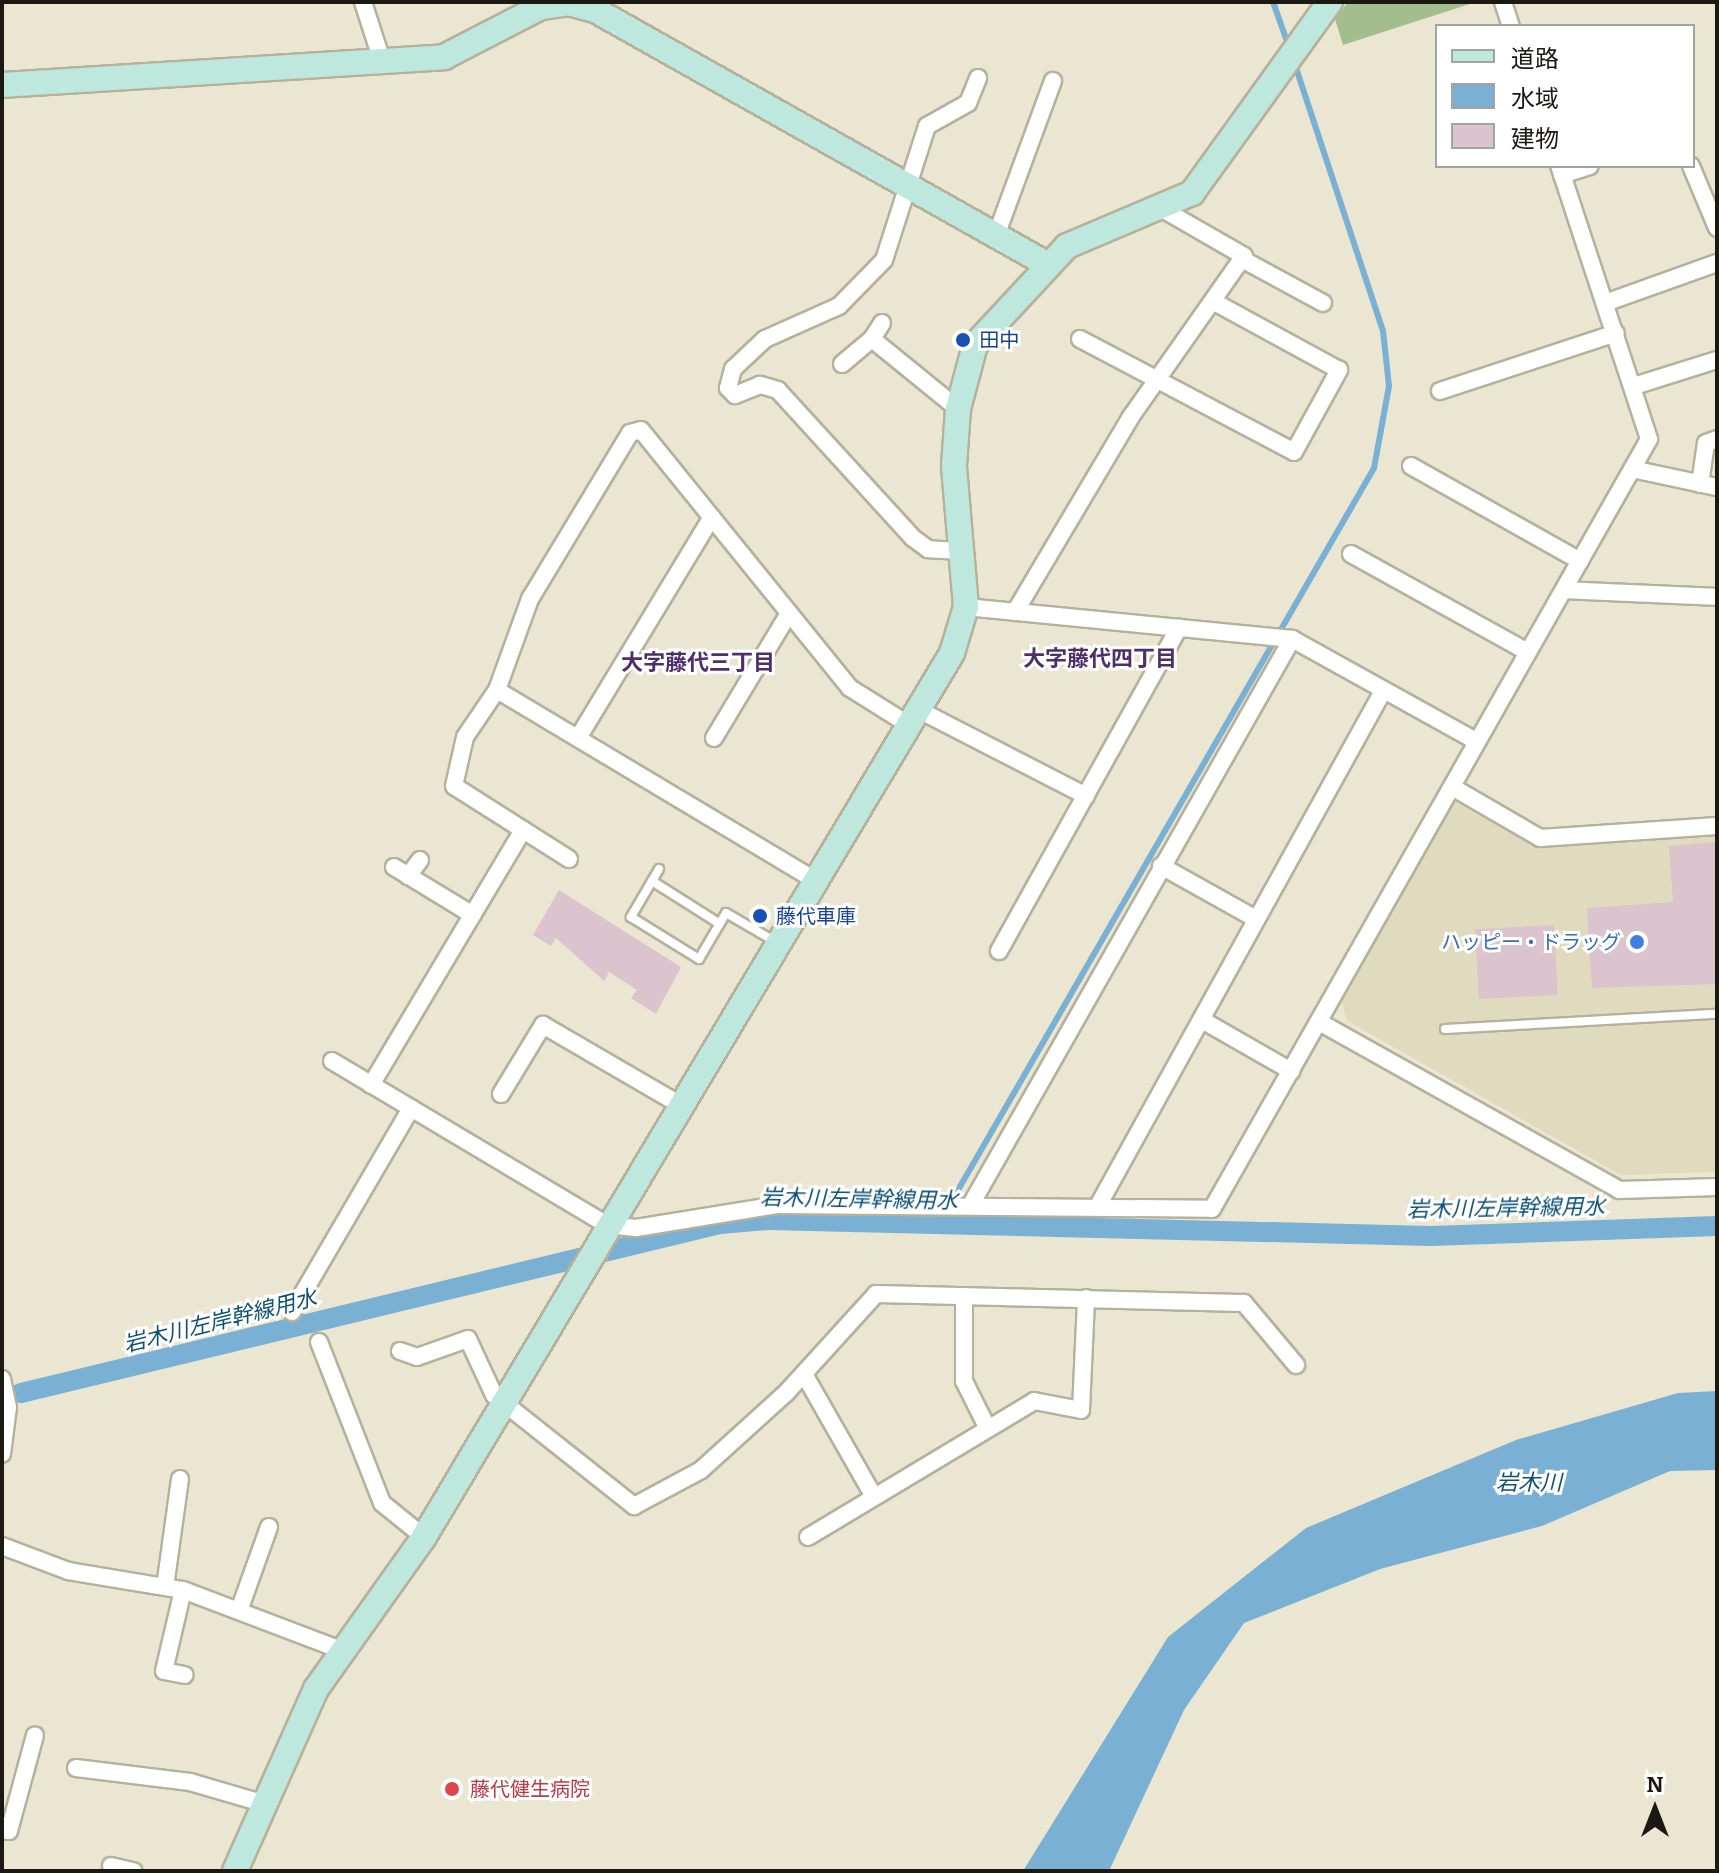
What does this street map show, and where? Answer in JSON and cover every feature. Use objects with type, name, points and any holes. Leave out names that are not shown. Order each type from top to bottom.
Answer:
[{"type":"street","points":[[363,2],[383,64]]},
{"type":"street","points":[[235,1871],[341,1650],[379,1609],[424,1537],[813,879],[952,653],[966,607],[954,466],[958,409],[975,345],[1045,263],[1093,233],[1164,210],[1214,168],[1330,2]]},
{"type":"street","points":[[1503,2],[1510,24]]},
{"type":"street","points":[[2,85],[383,64],[444,57],[541,7],[581,6],[909,189],[997,233],[1045,263]]},
{"type":"street","points":[[962,551],[928,549],[913,538],[778,390],[760,385],[735,395],[728,388],[733,369],[765,339],[839,306],[884,260],[927,126],[968,103],[978,78]]},
{"type":"street","points":[[997,233],[1053,81]]},
{"type":"street","points":[[1692,168],[1717,228]]},
{"type":"street","points":[[332,1061],[607,1225],[636,1228],[752,1206],[973,1201],[1212,1209],[1649,439],[1634,386],[1560,170]]},
{"type":"street","points":[[1164,210],[1242,259],[1323,303]]},
{"type":"street","points":[[1015,612],[1130,418],[1162,380],[1216,303],[1242,259]]},
{"type":"street","points":[[1605,303],[1717,263]]},
{"type":"street","points":[[1080,339],[1294,452],[1339,370],[1216,303]]},
{"type":"street","points":[[842,364],[872,339],[882,323]]},
{"type":"street","points":[[1440,391],[1616,333]]},
{"type":"street","points":[[872,339],[958,409]]},
{"type":"street","points":[[1634,386],[1717,360]]},
{"type":"street","points":[[569,859],[454,786],[465,737],[497,690],[530,599],[630,433],[641,430],[850,688],[1086,796]]},
{"type":"street","points":[[1700,484],[1706,443],[1717,439]]},
{"type":"street","points":[[1411,466],[1580,561]]},
{"type":"street","points":[[1632,469],[1717,487]]},
{"type":"street","points":[[578,738],[712,517]]},
{"type":"street","points":[[1351,554],[1528,652]]},
{"type":"street","points":[[1564,590],[1717,597]]},
{"type":"street","points":[[966,607],[1281,638],[1476,741]]},
{"type":"street","points":[[714,738],[789,613]]},
{"type":"street","points":[[999,951],[1179,628]]},
{"type":"street","points":[[973,1201],[1161,866],[1281,638]]},
{"type":"street","points":[[497,690],[813,879]]},
{"type":"street","points":[[1099,1204],[1383,691]]},
{"type":"street","points":[[1459,791],[1540,838],[1717,826]]},
{"type":"street","points":[[371,1085],[523,830]]},
{"type":"street","points":[[420,860],[401,872],[473,915]]},
{"type":"street","points":[[1161,866],[1256,919]]},
{"type":"street","points":[[1202,1020],[1291,1071]]},
{"type":"street","points":[[1319,1022],[1619,1190],[1717,1187]]},
{"type":"street","points":[[501,1094],[543,1025],[679,1104]]},
{"type":"street","points":[[292,1312],[411,1108]]},
{"type":"street","points":[[400,1351],[417,1357],[468,1339],[504,1402],[634,1506],[701,1470],[804,1374],[876,1294],[1244,1303],[1296,1365]]},
{"type":"street","points":[[964,1296],[964,1381],[986,1425]]},
{"type":"street","points":[[808,1537],[872,1493],[986,1425],[1034,1401],[1081,1410],[1086,1298]]},
{"type":"street","points":[[319,1342],[382,1503],[424,1537]]},
{"type":"street","points":[[804,1374],[872,1493]]},
{"type":"street","points":[[2,1379],[8,1407],[2,1454]]},
{"type":"street","points":[[165,1587],[180,1479]]},
{"type":"street","points":[[240,1608],[269,1527]]},
{"type":"street","points":[[2,1546],[68,1571],[183,1590],[240,1608],[341,1650]]},
{"type":"street","points":[[183,1590],[164,1671],[185,1675]]},
{"type":"street","points":[[2,1830],[9,1831],[35,1735]]},
{"type":"street","points":[[76,1768],[190,1782],[265,1804]]},
{"type":"street","points":[[111,1866],[133,1871]]},
{"type":"lane","points":[[659,869],[631,917],[699,959],[726,913],[776,942]]},
{"type":"lane","points":[[652,881],[720,924]]},
{"type":"lane","points":[[1445,1029],[1717,1014]]},
{"type":"shaded area","points":[[1454,802],[1537,847],[1717,835],[1717,1172],[1621,1175],[1347,1021],[1341,998]]},
{"type":"green space","points":[[1348,2],[1476,2],[1343,45],[1335,19]]},
{"type":"water","name":"岩木川","points":[[1717,1391],[1717,1470],[1670,1471],[1542,1526],[1380,1569],[1244,1623],[1184,1710],[1109,1871],[1023,1871],[1168,1637],[1306,1528],[1516,1440],[1678,1393]]},
{"type":"building","points":[[1717,842],[1717,984],[1592,988],[1587,908],[1673,902],[1669,846]]},
{"type":"building","points":[[559,890],[681,967],[656,1014],[631,998],[637,990],[609,972],[604,981],[556,938],[551,946],[533,935]]},
{"type":"building","points":[[1554,925],[1558,995],[1479,999],[1475,929]]},
{"type":"waterway","points":[[1273,2],[1289,47]]},
{"type":"waterway","points":[[954,1197],[1374,468],[1389,386],[1383,331],[1294,62]]},
{"type":"waterway","name":"岩木川左岸幹線用水","points":[[21,1393],[720,1224],[768,1220],[1431,1236],[1717,1226]]},
{"type":"place","name":"田中","points":[[963,340]]},
{"type":"place","name":"藤代車庫","points":[[760,916]]},
{"type":"place","name":"ハッピー・ドラッグ","points":[[1637,942]]},
{"type":"place","name":"藤代健生病院","points":[[452,1789]]},
{"type":"district","name":"大字藤代四丁目","points":[[1100,659]]},
{"type":"district","name":"大字藤代三丁目","points":[[698,663]]}]
